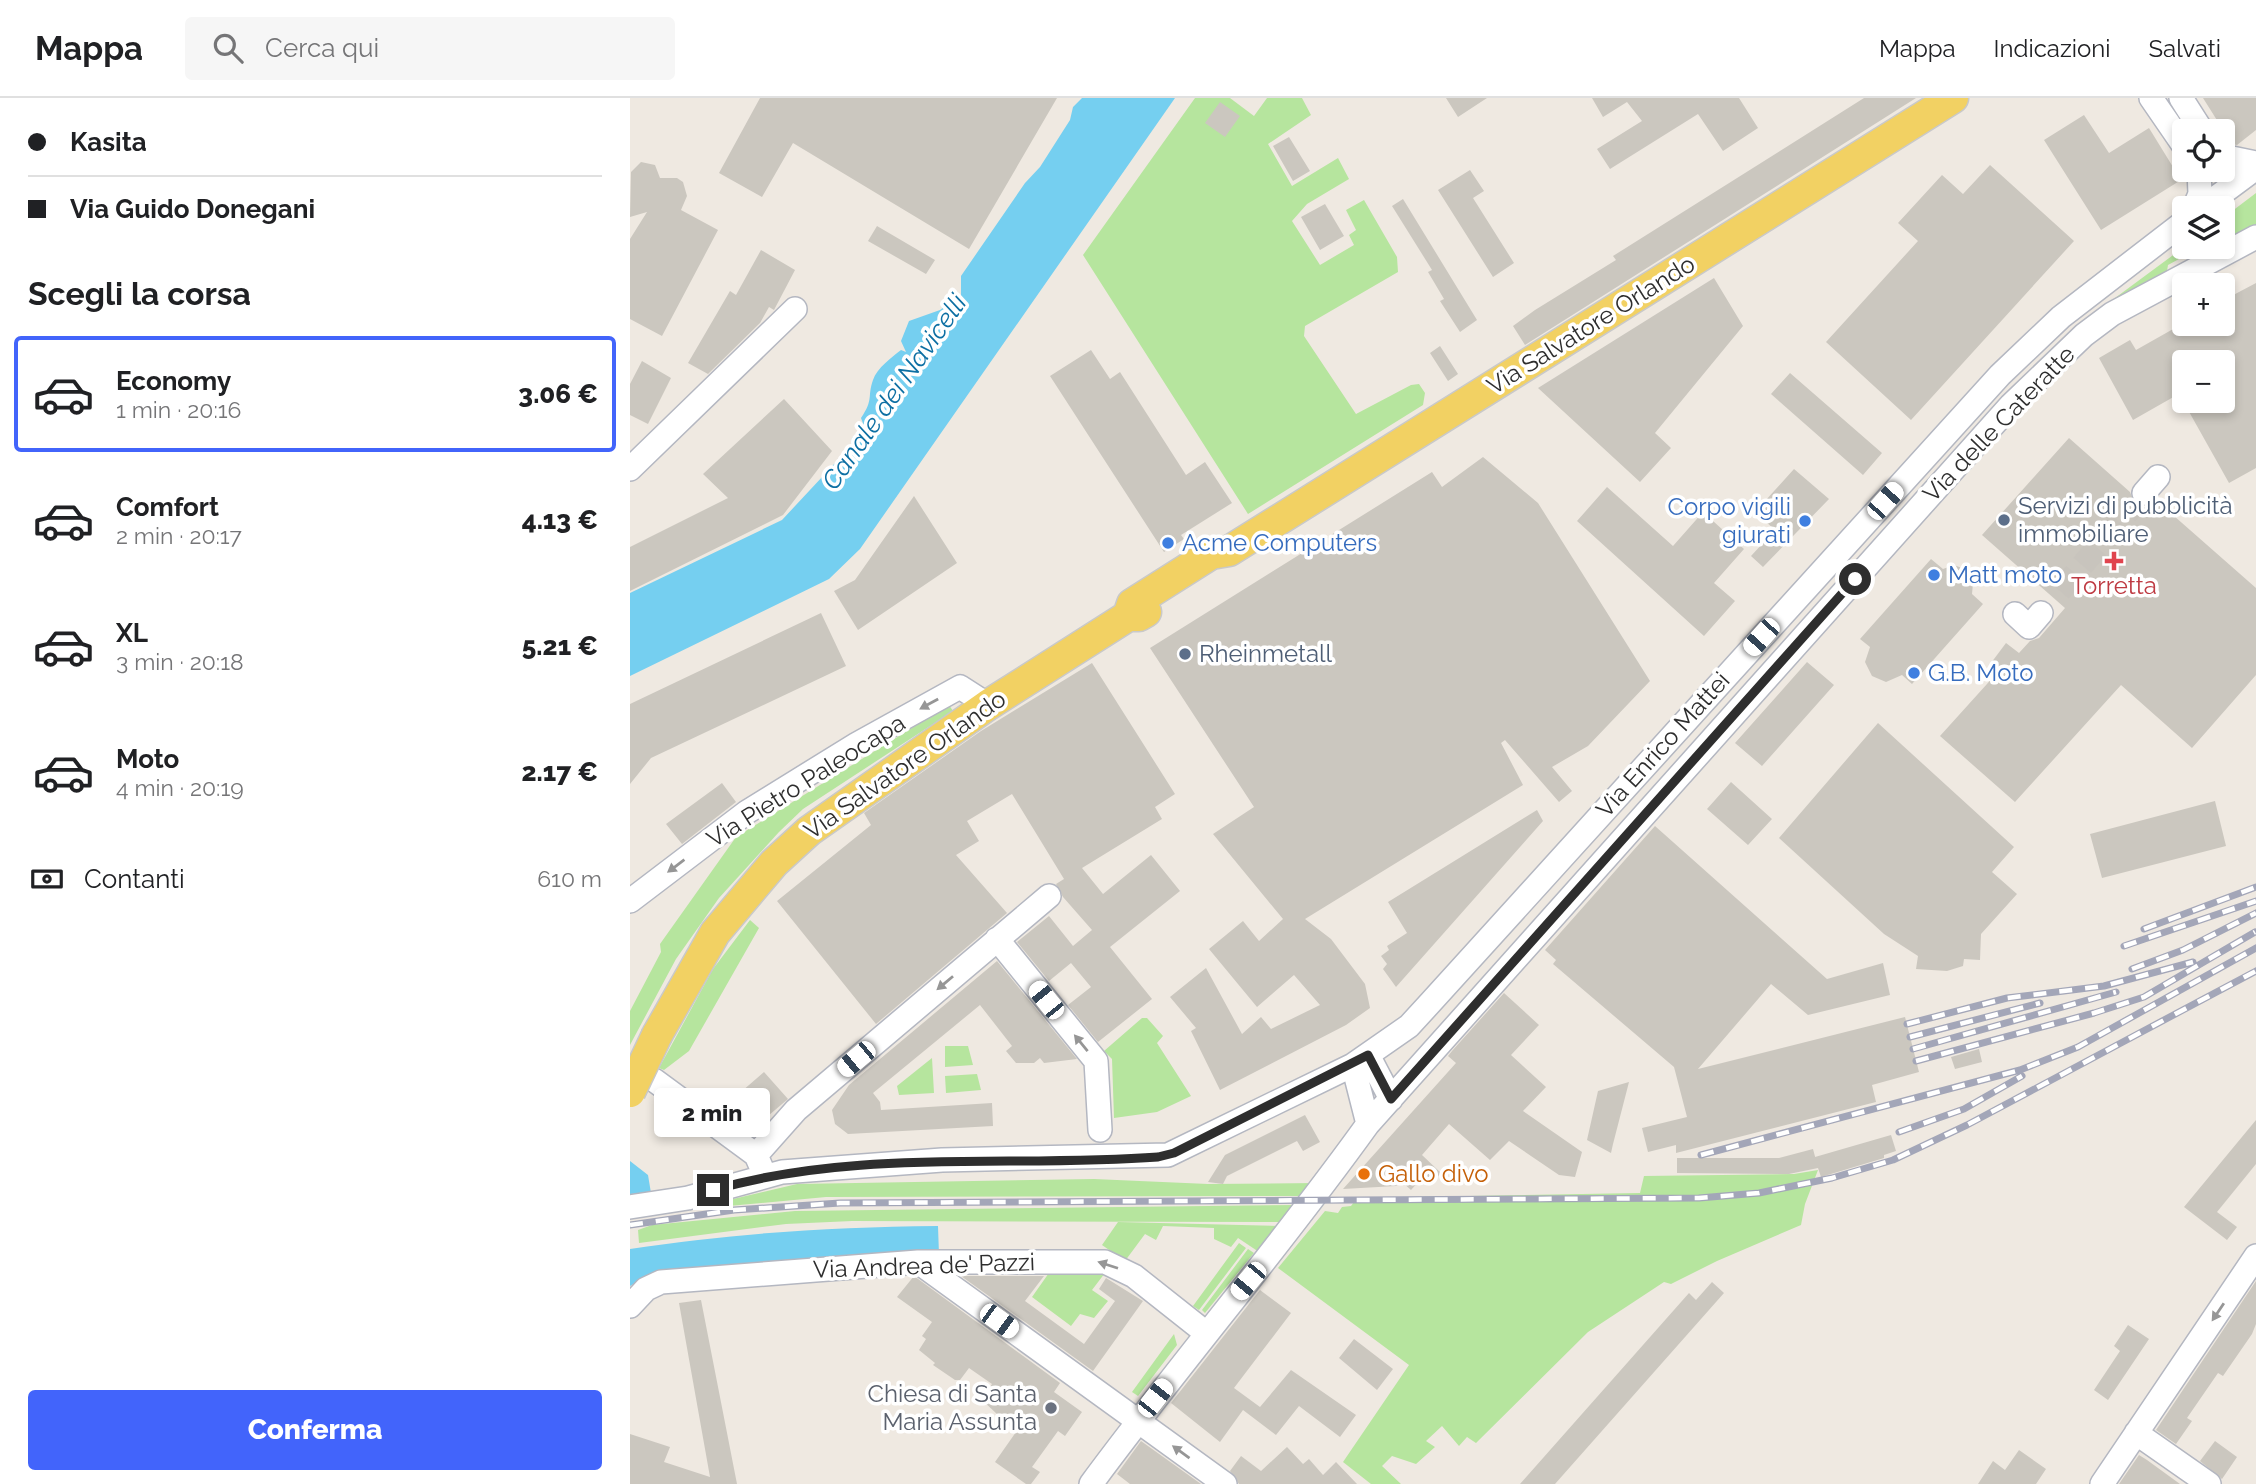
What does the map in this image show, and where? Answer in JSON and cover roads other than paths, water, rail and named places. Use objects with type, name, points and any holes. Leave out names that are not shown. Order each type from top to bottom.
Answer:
[{"type":"main road","name":"Via Salvatore Orlando","points":[[642,1086],[657,1035],[715,933],[774,863],[847,802],[988,705],[1128,616],[1132,604],[1211,554],[1229,551],[1953,98]]},
{"type":"street","points":[[2151,98],[2172,129]]},
{"type":"street","points":[[2181,98],[2194,119]]},
{"type":"street","points":[[2235,159],[2256,165]]},
{"type":"street","points":[[2217,196],[2256,165]]},
{"type":"street","name":"Via Enrico Mattei","points":[[630,1207],[688,1198],[761,1165],[1158,1157],[1361,1060],[1409,1026],[2000,374],[2071,309],[2172,231]]},
{"type":"street","name":"Via delle Cateratte","points":[[1091,1484],[1206,1333],[1313,1202],[1366,1114],[1391,1099],[2011,405],[2084,335],[2112,314],[2256,237]]},
{"type":"street","points":[[630,469],[795,309]]},
{"type":"street","points":[[2015,614],[2029,627],[2042,613]]},
{"type":"street","name":"Via Pietro Paleocapa","points":[[630,901],[747,812],[857,744],[948,693],[960,687],[988,705]]},
{"type":"street","points":[[642,1086],[761,1165],[796,1110],[1049,896]]},
{"type":"street","points":[[997,939],[1096,1061],[1100,1130]]},
{"type":"street","points":[[1361,1060],[1391,1099]]},
{"type":"street","points":[[1361,1060],[1366,1114]]},
{"type":"street","points":[[1310,1086],[1344,1092],[1366,1114]]},
{"type":"street","points":[[2102,1484],[2256,1256]]},
{"type":"street","points":[[918,1262],[1225,1484]]},
{"type":"street","name":"Via Andrea de' Pazzi","points":[[630,1306],[646,1289],[661,1282],[918,1262],[1105,1262],[1134,1276],[1206,1333]]},
{"type":"street","points":[[2136,1433],[2209,1484]]},
{"type":"water","name":"Canale dei Navicelli","points":[[1082,98],[1175,98],[860,549],[829,579],[630,676],[630,593],[782,520],[851,446],[852,438],[864,426],[861,418],[868,406],[875,376],[885,363],[901,350],[906,352],[901,341],[909,321],[940,310],[961,295],[961,276],[1025,183],[1040,167],[1070,120],[1073,107]]},
{"type":"water","points":[[630,1161],[648,1175],[651,1193],[630,1194]]},
{"type":"water","points":[[938,1226],[939,1255],[654,1273],[630,1286],[630,1249],[784,1232]]},
{"type":"tunnel","points":[[2060,591],[2135,504]]},
{"type":"railway","points":[[2144,929],[2256,887]]},
{"type":"railway","points":[[2124,946],[2256,901]]},
{"type":"railway","points":[[2132,969],[2183,950],[2256,913]]},
{"type":"railway","points":[[1916,1061],[2144,997],[2255,932]]},
{"type":"railway","points":[[1701,1155],[2020,1070],[2078,1047],[2256,948]]},
{"type":"railway","points":[[1907,1024],[2007,998],[2104,986],[2193,962]]},
{"type":"railway","points":[[630,1225],[734,1210],[840,1203],[1699,1198],[1759,1193],[1832,1178],[1893,1160],[1967,1125],[2256,971]]},
{"type":"railway","points":[[1913,1049],[2116,992]]},
{"type":"railway","points":[[1910,1037],[2040,1003]]},
{"type":"railway","points":[[1899,1132],[1964,1109],[2022,1076]]},
{"type":"place","name":"Servizi di pubblicità immobiliare","points":[[2004,520]]},
{"type":"place","name":"Corpo vigili giurati","points":[[1805,521]]},
{"type":"place","name":"Acme Computers","points":[[1168,543]]},
{"type":"place","name":"Torretta","points":[[2114,561]]},
{"type":"place","name":"Matt moto","points":[[1934,575]]},
{"type":"place","name":"Rheinmetall","points":[[1185,654]]},
{"type":"place","name":"G.B. Moto","points":[[1914,673]]},
{"type":"place","name":"Gallo divo","points":[[1364,1174]]},
{"type":"place","name":"Chiesa di Santa Maria Assunta","points":[[1051,1408]]}]
